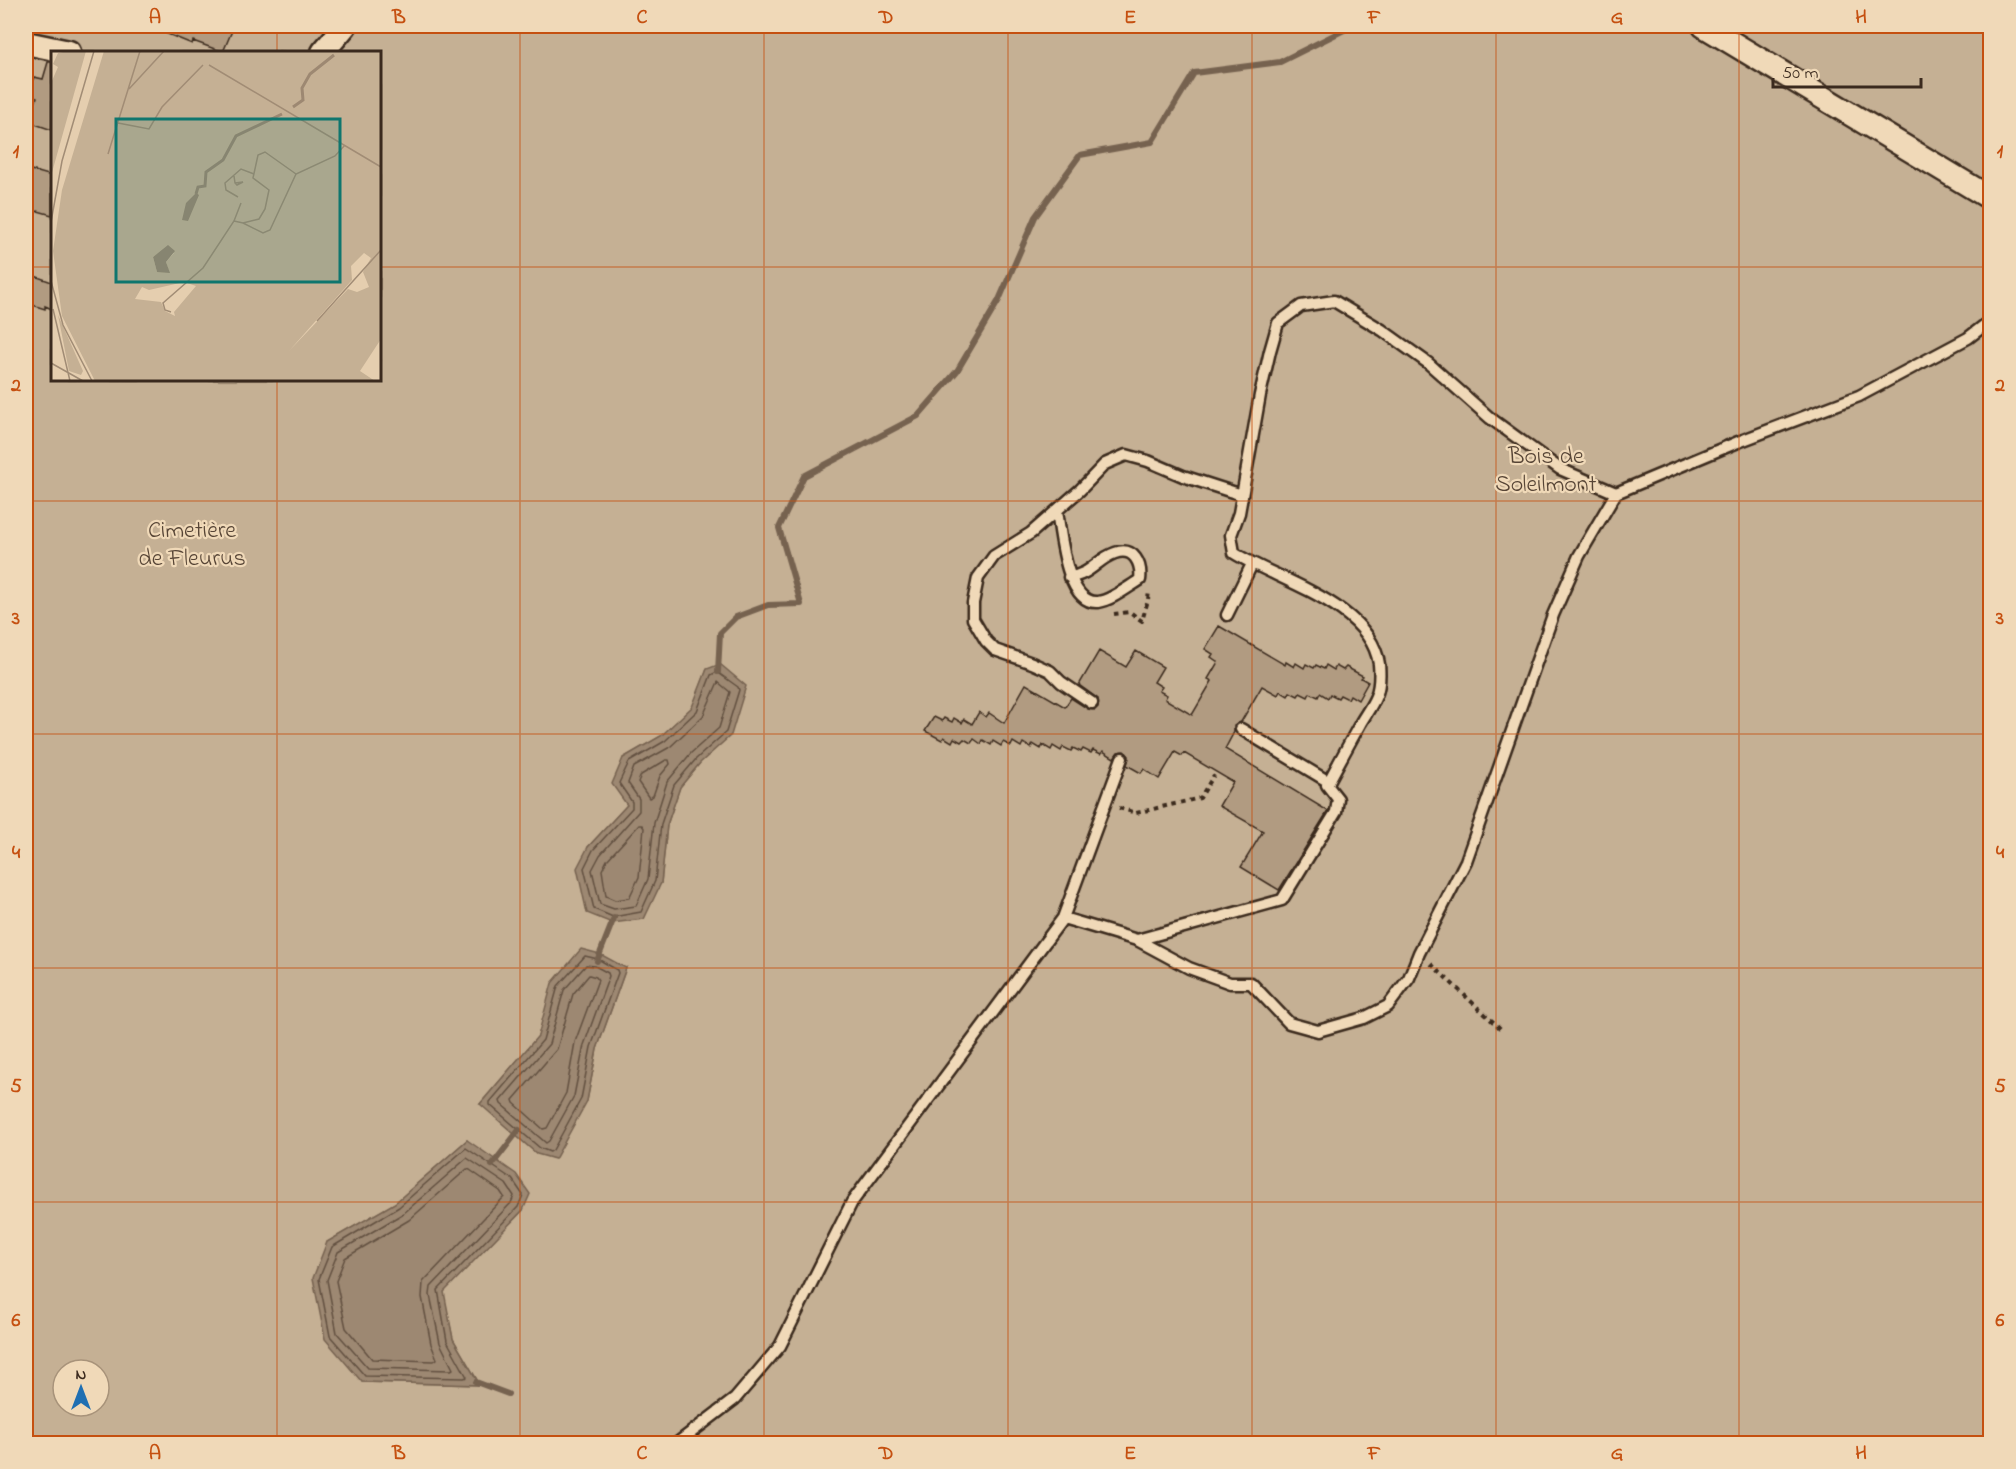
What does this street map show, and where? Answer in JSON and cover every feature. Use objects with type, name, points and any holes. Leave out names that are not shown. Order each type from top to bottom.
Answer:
[{"type":"street","points":[[324,51],[345,26]]},
{"type":"street","points":[[1704,26],[1990,198]]},
{"type":"street","points":[[26,43],[64,51]]},
{"type":"lane","points":[[1137,940],[1282,900],[1336,812],[1338,799],[1327,785],[1377,695],[1380,676],[1373,645],[1365,633],[1347,615],[1323,598],[1234,553],[1231,536],[1239,513],[1260,395],[1278,323],[1301,306],[1334,301],[1382,330],[1428,363],[1490,418],[1560,469],[1616,494]]},
{"type":"lane","points":[[1063,918],[1137,940],[1199,972],[1230,983],[1251,983],[1289,1023],[1318,1031],[1364,1018],[1388,1006],[1409,978],[1419,953],[1466,861],[1553,615],[1580,556],[1616,494],[1738,442],[1859,396],[1968,338],[1990,321]]},
{"type":"lane","points":[[1092,703],[1060,682],[1050,671],[995,650],[986,641],[973,619],[973,603],[978,578],[994,556],[1031,533],[1105,464],[1126,455],[1242,495]]},
{"type":"lane","points":[[1057,511],[1069,577],[1077,591],[1094,602],[1102,601],[1140,580],[1142,569],[1138,559],[1130,553],[1118,552],[1110,555],[1089,572],[1069,577]]},
{"type":"lane","points":[[1227,615],[1252,564]]},
{"type":"lane","points":[[1241,729],[1329,782]]},
{"type":"lane","points":[[676,1443],[735,1399],[780,1346],[852,1203],[1063,918],[1122,758]]},
{"type":"path","points":[[1986,26],[1990,34]]},
{"type":"path","points":[[1094,602],[1108,614],[1130,612],[1142,621],[1149,591],[1140,580]]},
{"type":"path","points":[[1105,804],[1136,813],[1200,798],[1214,775]]},
{"type":"path","points":[[1419,953],[1503,1031]]},
{"type":"green space","name":"Bois de Soleilmont","points":[[26,26],[1990,26],[1990,1443],[26,1443]],"holes":[[[707,669],[700,763],[680,787],[667,825],[661,883],[588,847],[627,805],[623,758],[661,736],[693,707]],[[626,968],[597,1049],[587,1101],[480,1104],[538,1036]],[[467,1140],[523,1210],[443,1292],[453,1339],[480,1385],[362,1382],[327,1242],[395,1203]]]},
{"type":"water","points":[[720,664],[746,686],[731,735],[700,763],[680,787],[667,825],[661,883],[644,919],[612,923],[587,913],[577,868],[588,847],[627,805],[612,784],[623,758],[661,736],[692,707],[707,669]]},
{"type":"water","points":[[581,949],[600,954],[626,968],[597,1049],[587,1101],[555,1159],[537,1154],[480,1104],[538,1036],[552,983]]},
{"type":"water","points":[[467,1140],[516,1174],[530,1194],[523,1210],[444,1292],[453,1339],[480,1385],[362,1382],[325,1339],[313,1278],[327,1242],[395,1203]]},
{"type":"building","points":[[148,26],[234,26],[223,51],[193,41],[192,44]]},
{"type":"building","points":[[48,62],[51,62],[51,130],[29,122],[37,97],[29,95],[34,77],[43,79]]},
{"type":"building","points":[[31,170],[51,176],[51,215],[38,211],[26,217],[26,188]]},
{"type":"building","points":[[26,273],[51,282],[51,309],[26,303]]},
{"type":"building","points":[[1219,626],[1285,665],[1286,662],[1294,667],[1296,663],[1304,668],[1306,664],[1314,668],[1316,665],[1324,669],[1326,665],[1334,670],[1336,666],[1343,670],[1346,667],[1363,676],[1361,678],[1368,682],[1358,700],[1350,695],[1348,699],[1330,694],[1328,698],[1320,693],[1318,697],[1310,693],[1308,697],[1290,692],[1288,696],[1280,691],[1278,695],[1262,686],[1241,722],[1234,726],[1234,732],[1225,749],[1328,811],[1279,890],[1241,867],[1263,831],[1219,806],[1233,782],[1184,753],[1182,756],[1175,752],[1159,779],[1144,769],[1141,773],[1127,765],[1129,756],[1124,751],[1118,752],[1114,758],[1103,751],[1101,754],[1093,750],[1091,753],[1083,749],[1081,752],[1073,748],[1071,751],[1063,747],[1061,751],[1053,746],[1051,750],[1043,745],[1041,749],[1033,744],[1031,748],[1023,743],[1021,747],[1013,742],[1011,746],[1003,742],[1001,746],[993,741],[991,745],[983,740],[981,744],[974,739],[971,743],[964,739],[961,742],[954,738],[952,742],[944,737],[942,740],[925,731],[934,717],[952,722],[954,718],[962,723],[964,719],[972,724],[979,712],[986,717],[989,713],[1004,723],[1026,684],[1065,707],[1071,698],[1088,709],[1095,710],[1098,707],[1098,699],[1079,685],[1099,651],[1126,667],[1136,651],[1163,667],[1154,682],[1162,687],[1159,691],[1167,695],[1165,699],[1192,715],[1212,681],[1208,679],[1218,662],[1211,657],[1213,654],[1205,649]]},
{"type":"waterway","points":[[718,672],[720,633],[736,617],[768,605],[801,604],[779,528],[804,476],[918,416],[957,371],[999,300],[1035,217],[1080,155],[1152,142],[1194,73],[1280,62],[1352,26]]},
{"type":"waterway","points":[[597,961],[614,918]]},
{"type":"waterway","points":[[492,1165],[519,1130]]},
{"type":"waterway","points":[[476,1382],[508,1394]]},
{"type":"park label","name":"Cimetière de Fleurus","points":[[192,545]]}]
